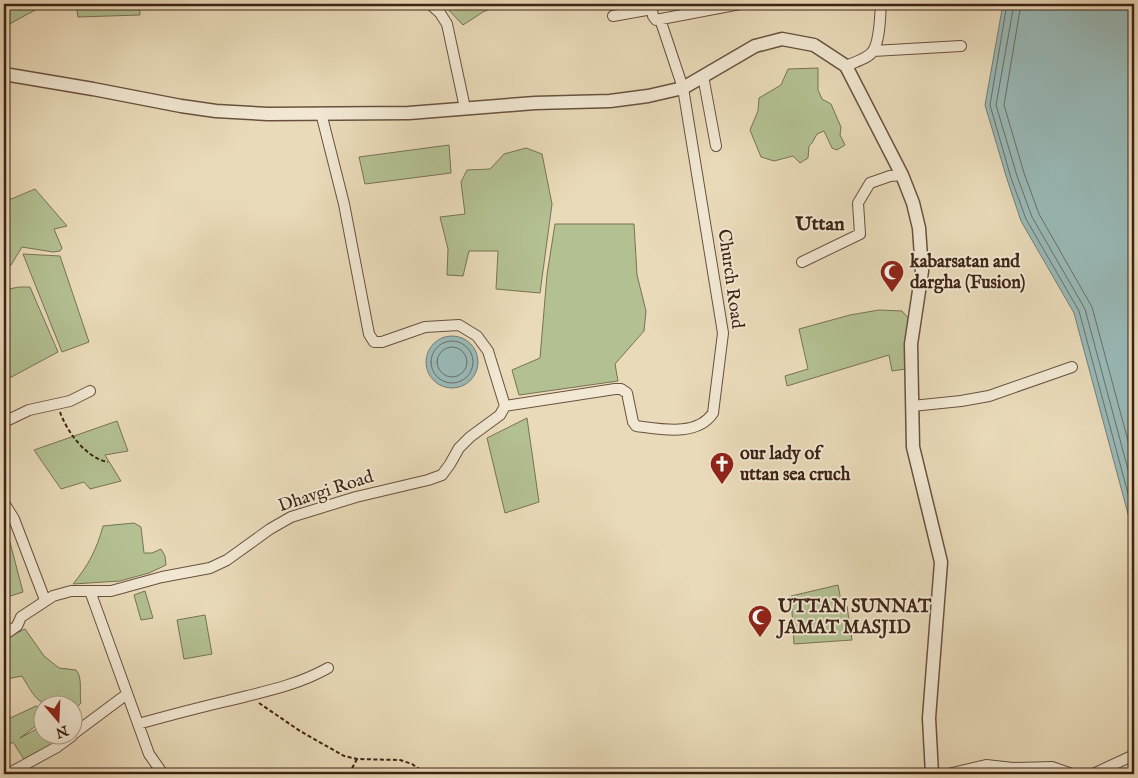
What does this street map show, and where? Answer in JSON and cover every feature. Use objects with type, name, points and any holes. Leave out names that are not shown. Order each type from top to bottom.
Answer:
[{"type":"street","points":[[430,4],[440,13],[447,24],[466,108]]},
{"type":"street","points":[[613,16],[651,6],[654,18],[660,19],[740,4]]},
{"type":"street","points":[[846,66],[865,58],[873,51],[877,41],[881,4]]},
{"type":"street","points":[[660,19],[683,88]]},
{"type":"street","points":[[4,74],[216,111],[268,114],[409,113],[535,103],[610,101],[648,96],[683,88],[754,46],[782,39],[814,45],[846,66],[902,175],[914,203],[919,228],[922,271],[911,344],[913,447],[940,562],[929,718],[932,774]]},
{"type":"street","points":[[873,51],[961,46]]},
{"type":"street","points":[[703,76],[716,146]]},
{"type":"street","name":"Church Road","points":[[505,406],[621,389],[627,393],[633,422],[636,426],[673,430],[702,425],[709,420],[713,413],[723,333],[683,88]]},
{"type":"street","points":[[321,113],[344,204],[369,334],[374,342],[382,342],[425,328],[460,325],[477,336],[488,351],[505,406]]},
{"type":"street","points":[[802,262],[860,234],[858,202],[870,184],[890,176],[902,175]]},
{"type":"street","points":[[912,406],[989,396],[1072,367]]},
{"type":"street","points":[[4,422],[29,410],[70,401],[90,391]]},
{"type":"street","name":"Dhavgi Road","points":[[4,635],[17,626],[21,617],[34,610],[44,600],[53,596],[71,591],[111,591],[162,577],[210,568],[227,560],[270,529],[291,517],[356,496],[428,480],[442,475],[459,448],[470,437],[500,415],[505,406]]},
{"type":"street","points":[[4,504],[14,519],[44,600]]},
{"type":"street","points":[[90,591],[149,754],[163,774]]},
{"type":"street","points":[[138,724],[284,688],[328,668]]},
{"type":"street","points":[[82,728],[127,694]]},
{"type":"street","points":[[8,774],[57,746]]},
{"type":"street","points":[[1094,774],[1134,755]]},
{"type":"street","points":[[950,774],[981,765],[1013,768],[1052,767],[1072,774]]},
{"type":"path","points":[[57,403],[66,426],[74,438],[100,461],[108,462]]},
{"type":"path","points":[[249,696],[300,732],[344,756],[357,759],[400,760],[412,764],[427,774]]},
{"type":"path","points":[[349,774],[357,759]]},
{"type":"green space","points":[[4,4],[36,4],[37,9],[4,27]]},
{"type":"green space","points":[[76,4],[139,4],[140,15],[78,17]]},
{"type":"green space","points":[[443,4],[500,4],[463,25]]},
{"type":"green space","points":[[818,68],[818,90],[822,99],[831,104],[841,127],[840,135],[845,145],[837,150],[832,148],[824,131],[817,134],[809,146],[808,158],[800,163],[793,156],[774,161],[761,157],[750,130],[758,111],[759,98],[781,85],[788,69]]},
{"type":"green space","points":[[449,145],[451,173],[365,184],[359,157]]},
{"type":"green space","points":[[526,148],[542,154],[552,204],[540,293],[496,289],[498,251],[469,251],[463,276],[447,275],[448,249],[440,217],[465,214],[461,182],[467,170],[490,169],[504,154]]},
{"type":"green space","points":[[35,189],[67,226],[54,229],[62,248],[60,251],[53,252],[22,247],[11,265],[4,268],[4,202]]},
{"type":"green space","points":[[555,224],[634,224],[637,275],[646,311],[644,331],[615,364],[618,381],[519,395],[512,370],[540,358],[547,275]]},
{"type":"green space","points":[[23,254],[60,256],[89,342],[62,352]]},
{"type":"green space","points":[[30,287],[58,352],[4,381],[4,290]]},
{"type":"green space","points":[[879,310],[902,311],[909,319],[906,369],[892,371],[889,355],[787,386],[785,376],[808,369],[799,329],[850,315]]},
{"type":"green space","points":[[527,418],[539,502],[505,513],[487,438]]},
{"type":"green space","points":[[117,421],[128,451],[105,455],[121,481],[90,489],[84,482],[61,489],[34,450]]},
{"type":"green space","points":[[134,523],[141,527],[144,553],[152,553],[161,549],[165,556],[166,565],[149,573],[120,581],[73,584],[91,557],[103,526]]},
{"type":"green space","points":[[6,527],[23,592],[4,598],[4,528]]},
{"type":"green space","points":[[838,585],[842,606],[847,606],[852,640],[794,644],[791,596]]},
{"type":"green space","points":[[145,591],[153,618],[141,620],[134,595]]},
{"type":"green space","points":[[205,615],[212,654],[184,659],[177,620]]},
{"type":"green space","points":[[25,629],[44,656],[59,668],[76,670],[80,681],[81,696],[35,696],[22,676],[7,679],[4,689],[4,639]]},
{"type":"green space","points":[[32,708],[32,729],[20,738],[32,731],[32,746],[50,746],[25,761],[13,742],[4,749],[4,721]]},
{"type":"water","points":[[1003,4],[1134,4],[1134,536],[1074,313],[1021,221],[985,105]]},
{"type":"water","points":[[447,336],[457,336],[467,340],[474,347],[478,362],[474,377],[467,384],[457,388],[447,388],[437,384],[430,377],[426,367],[426,357],[430,347],[437,340]]},
{"type":"place","name":"kabarsatan and dargha (Fusion)","points":[[892,293]]},
{"type":"place","name":"our lady of uttan sea cruch","points":[[722,485]]},
{"type":"place","name":"UTTAN SUNNAT JAMAT MASJID","points":[[760,638]]},
{"type":"district","name":"Uttan","points":[[820,224]]}]
